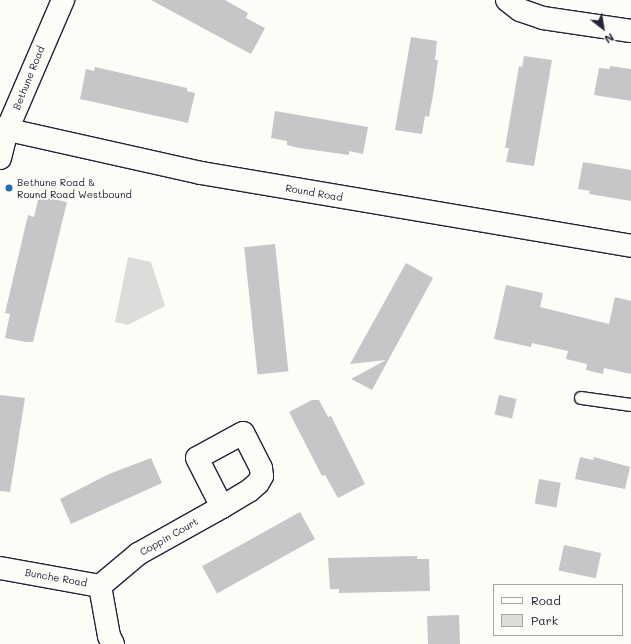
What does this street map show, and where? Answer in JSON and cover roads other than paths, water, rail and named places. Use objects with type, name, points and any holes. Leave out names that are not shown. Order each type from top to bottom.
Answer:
[{"type":"street","name":"Bethune Road","points":[[0,158],[4,129],[63,0]]},
{"type":"street","points":[[506,0],[520,10],[543,18],[631,31]]},
{"type":"street","name":"Round Road","points":[[4,129],[201,173],[631,246]]},
{"type":"street","name":"Coppin Court","points":[[100,586],[138,554],[222,507]]},
{"type":"street","name":"Bunche Road","points":[[0,568],[100,586],[113,644]]},
{"type":"lane","points":[[581,398],[631,405]]},
{"type":"place","name":"Bethune Road & Round Road Westbound","points":[[9,188]]}]
